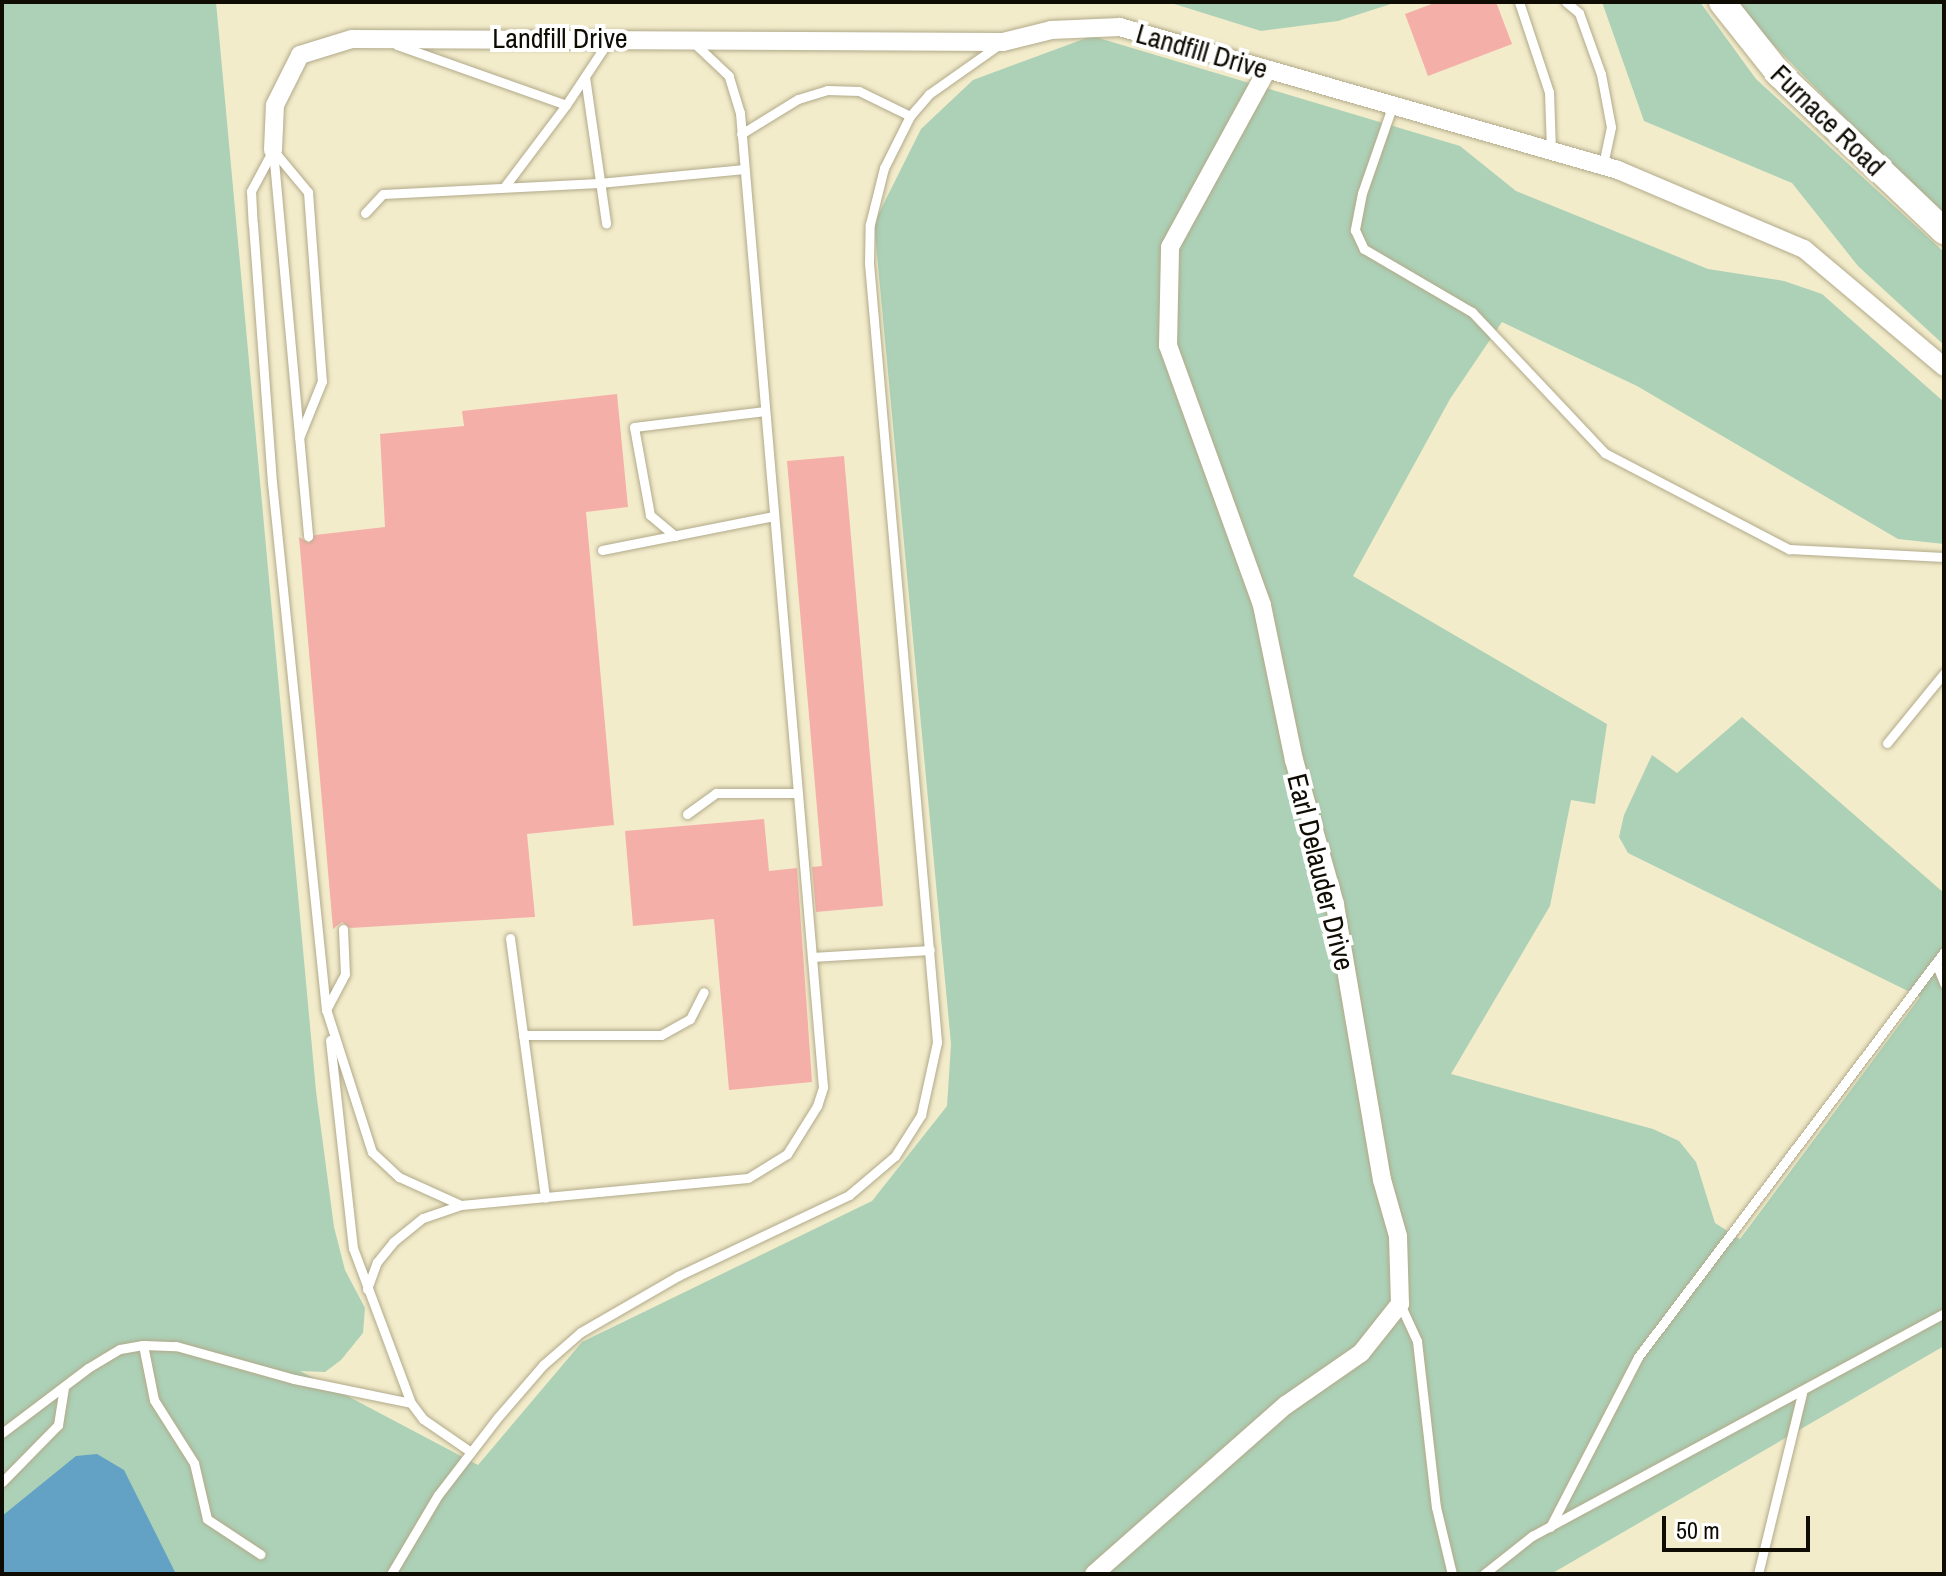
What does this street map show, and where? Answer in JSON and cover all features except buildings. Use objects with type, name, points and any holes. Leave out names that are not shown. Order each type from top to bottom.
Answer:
[{"type":"main road","name":"Furnace Road","points":[[1722,2],[1779,74],[1944,231]]},
{"type":"street","name":"Landfill Drive","points":[[273,150],[275,105],[300,55],[352,39],[611,37],[1003,42],[1051,30],[1120,27],[1392,107],[1603,164],[1804,249],[1944,367]]},
{"type":"street","name":"Earl Delauder Drive","points":[[1267,70],[1170,247],[1168,346],[1262,605],[1294,760],[1335,904],[1382,1180],[1398,1236],[1400,1304]]},
{"type":"street","points":[[1094,1574],[1286,1405],[1361,1353],[1400,1304]]},
{"type":"lane","points":[[1519,2],[1549,92],[1551,150]]},
{"type":"lane","points":[[1566,2],[1579,13],[1601,74],[1611,127],[1603,164]]},
{"type":"lane","points":[[505,186],[566,105],[611,37]]},
{"type":"lane","points":[[383,38],[566,105]]},
{"type":"lane","points":[[367,1289],[377,1262],[393,1242],[423,1218],[461,1205],[748,1178],[787,1154],[823,1087],[741,134],[729,76],[687,38]]},
{"type":"lane","points":[[391,1574],[471,1452],[543,1365],[581,1332],[678,1276],[849,1195],[895,1156],[921,1115],[931,1085],[937,1042],[869,263],[874,204],[910,116],[929,94],[1003,42]]},
{"type":"lane","points":[[585,77],[606,223]]},
{"type":"lane","points":[[741,134],[798,99],[827,90],[859,91],[910,116]]},
{"type":"lane","points":[[1392,107],[1362,193],[1355,230],[1364,249],[1472,312],[1605,453],[1789,549],[1944,557]]},
{"type":"lane","points":[[273,150],[308,192],[322,381],[298,441]]},
{"type":"lane","points":[[273,150],[308,536]]},
{"type":"lane","points":[[273,150],[251,191],[253,224],[272,482],[353,1248],[411,1403],[423,1419],[471,1452]]},
{"type":"lane","points":[[365,213],[383,194],[599,183],[744,169]]},
{"type":"lane","points":[[675,536],[650,515],[634,427],[765,411]]},
{"type":"lane","points":[[602,550],[774,516]]},
{"type":"lane","points":[[1887,743],[1944,673]]},
{"type":"lane","points":[[687,814],[716,793],[798,793]]},
{"type":"lane","points":[[343,929],[345,974],[326,1009],[372,1152],[399,1177],[461,1205]]},
{"type":"lane","points":[[510,938],[545,1198]]},
{"type":"lane","points":[[812,957],[930,950]]},
{"type":"lane","points":[[1550,1527],[1638,1357],[1944,952]]},
{"type":"lane","points":[[1936,963],[1944,983]]},
{"type":"lane","points":[[523,1035],[661,1035],[690,1019],[704,992]]},
{"type":"lane","points":[[1400,1304],[1417,1341],[1436,1507],[1452,1574]]},
{"type":"lane","points":[[1484,1574],[1550,1527],[1802,1393],[1944,1313]]},
{"type":"lane","points":[[2,1433],[120,1349],[143,1345],[176,1346],[294,1379],[411,1403]]},
{"type":"lane","points":[[143,1345],[154,1400],[194,1463],[207,1519],[260,1554]]},
{"type":"lane","points":[[2,1482],[58,1425],[64,1386]]},
{"type":"lane","points":[[1758,1574],[1802,1393]]},
{"type":"green space","points":[[2,2],[216,2],[316,1091],[334,1227],[345,1270],[365,1308],[363,1333],[341,1360],[325,1372],[300,1371],[478,1465],[582,1342],[872,1201],[947,1106],[951,1044],[874,223],[921,129],[973,80],[1092,36],[1460,146],[1516,191],[1708,269],[1784,281],[1822,294],[1944,402],[1944,544],[1898,539],[1637,386],[1502,322],[1450,399],[1353,576],[1607,724],[1595,804],[1571,800],[1550,906],[1451,1074],[1653,1129],[1679,1141],[1696,1162],[1715,1223],[1740,1239],[1920,997],[1628,853],[1619,837],[1624,815],[1652,755],[1677,773],[1742,717],[1944,893],[1944,1346],[1551,1574],[2,1574]]},
{"type":"green space","points":[[1168,2],[1397,2],[1338,21],[1261,31]]},
{"type":"green space","points":[[1602,2],[1700,2],[1756,79],[1944,252],[1944,345],[1858,266],[1792,183],[1644,121]]},
{"type":"green space","points":[[1738,2],[1944,2],[1944,219],[1750,21]]},
{"type":"water","points":[[97,1454],[124,1470],[176,1574],[2,1574],[2,1516],[76,1456]]}]
